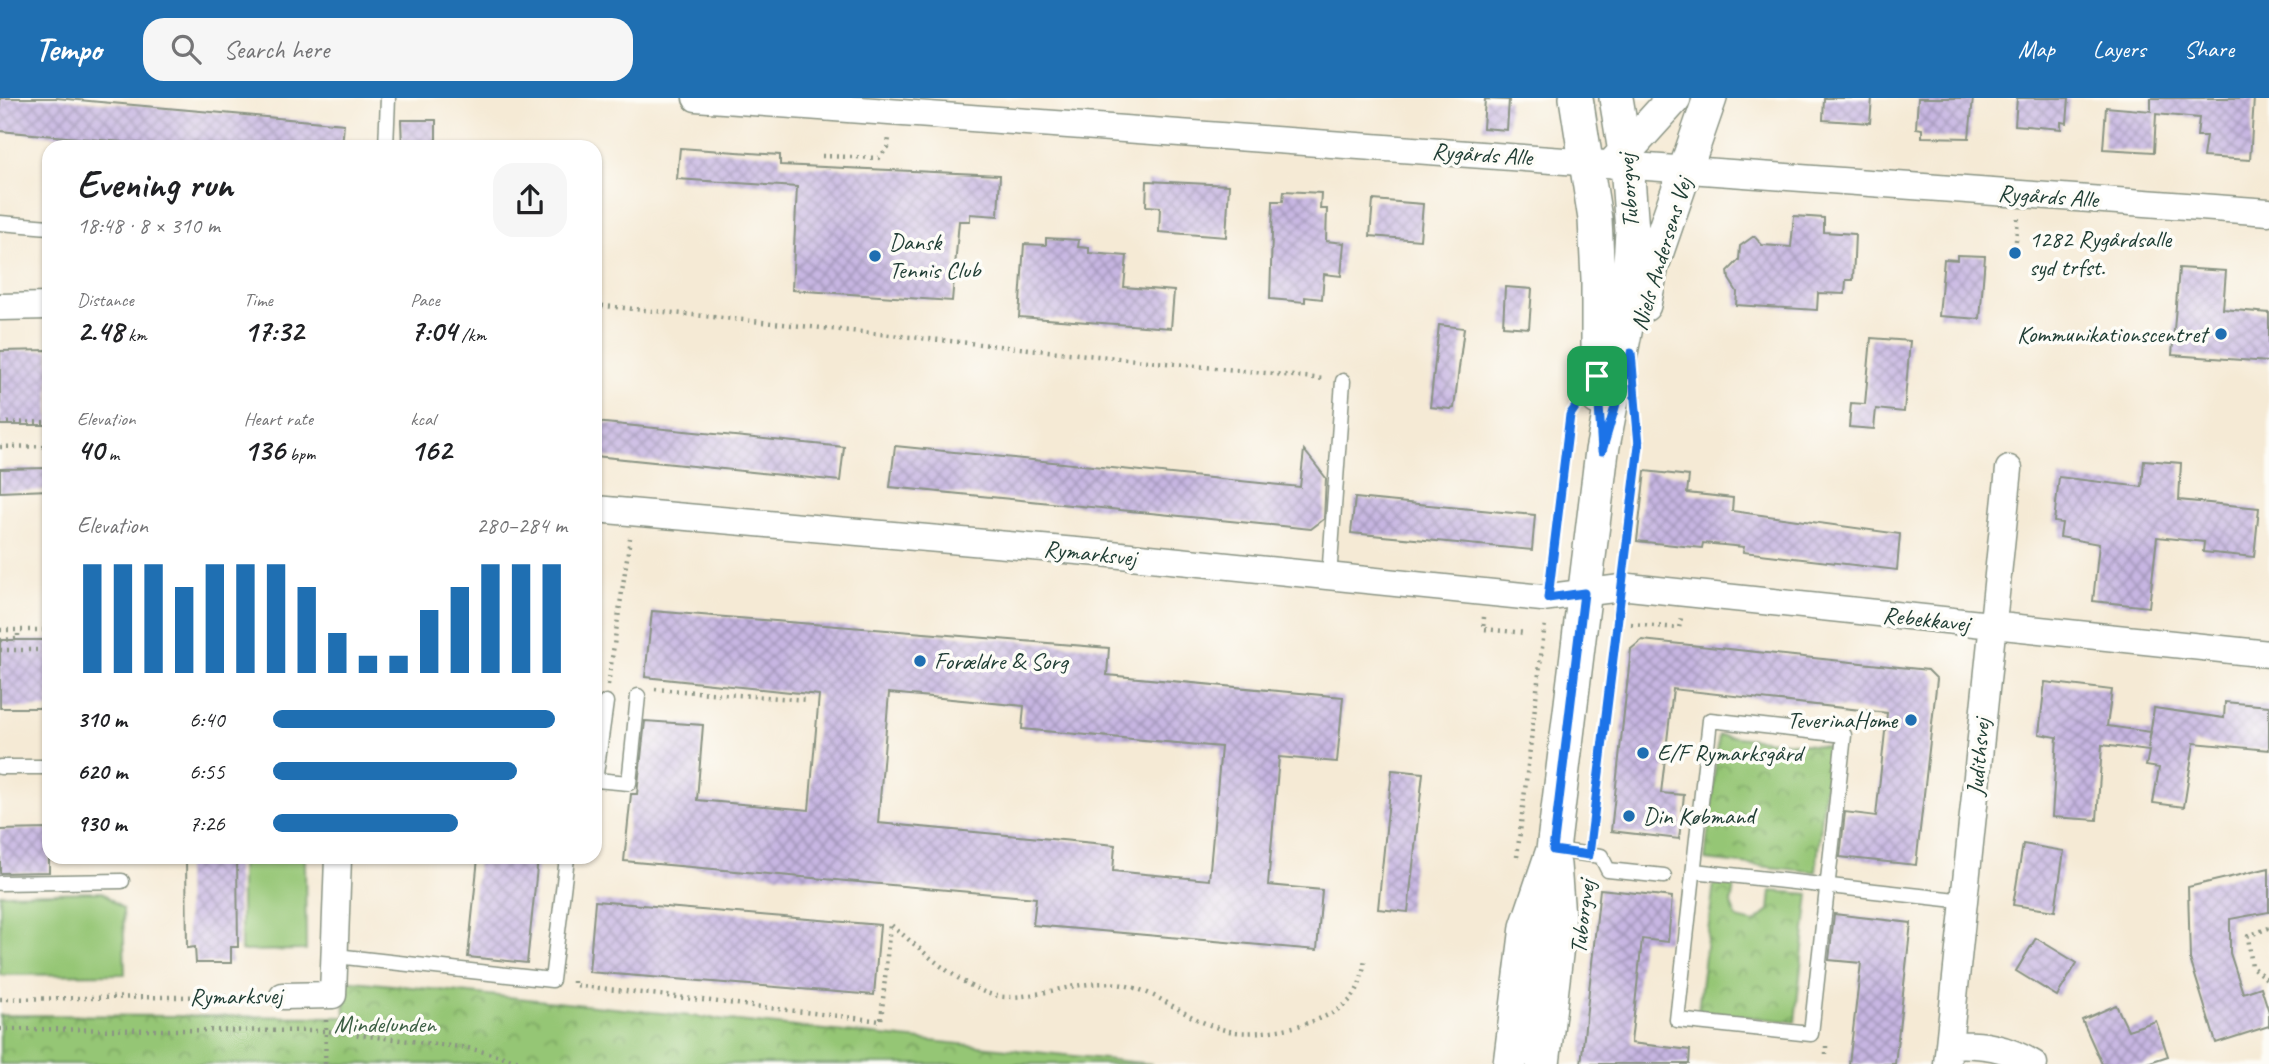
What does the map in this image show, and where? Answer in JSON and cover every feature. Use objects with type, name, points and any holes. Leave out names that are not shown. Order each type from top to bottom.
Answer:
[{"type":"street","name":"Rygårds Alle","points":[[696,98],[1614,160],[1686,168],[2269,212]]},
{"type":"street","name":"Tuborgvej","points":[[1576,98],[1614,160]]},
{"type":"street","name":"Tuborgvej","points":[[1544,1064],[1559,929],[1553,850],[1602,451],[1626,327],[1632,231],[1614,160],[1616,98]]},
{"type":"street","points":[[1614,160],[1674,98]]},
{"type":"street","name":"Niels Andersens Vej","points":[[1602,451],[1638,330],[1652,266],[1710,98]]},
{"type":"street","name":"Tuborgvej","points":[[1602,451],[1597,376],[1598,279],[1594,212],[1604,178],[1614,160]]},
{"type":"street","points":[[0,307],[42,306]]},
{"type":"street","name":"Judithsvej","points":[[2008,469],[1948,1055],[1979,1043],[2007,1049],[2034,1064]]},
{"type":"street","name":"Rymarksvej","points":[[602,510],[1070,550],[1548,598],[1584,593]]},
{"type":"street","name":"Rebekkavej","points":[[1584,593],[1621,588],[2269,654]]},
{"type":"street","name":"Tuborgvej","points":[[1510,1064],[1527,927],[1553,850]]},
{"type":"street","name":"Rymarksvej","points":[[283,996],[333,995],[338,864]]},
{"type":"lane","points":[[386,140],[388,98]]},
{"type":"lane","points":[[0,223],[42,226]]},
{"type":"lane","points":[[1329,578],[1343,381]]},
{"type":"lane","points":[[602,781],[629,783],[638,696]]},
{"type":"lane","points":[[602,731],[606,702]]},
{"type":"lane","points":[[1710,720],[1844,735],[1827,886],[1811,1034],[1678,1020],[1710,720]]},
{"type":"lane","points":[[0,767],[42,767]]},
{"type":"lane","points":[[1553,850],[1601,856],[1608,870],[1664,876]]},
{"type":"lane","points":[[335,956],[552,980],[566,864]]},
{"type":"lane","points":[[1693,871],[1965,901]]},
{"type":"lane","points":[[0,883],[122,881]]},
{"type":"path","points":[[822,156],[879,158],[888,147],[891,112]]},
{"type":"path","points":[[602,306],[1343,381]]},
{"type":"path","points":[[1517,858],[1570,415],[1597,376]]},
{"type":"path","name":"Tuborgvej","points":[[1589,855],[1639,445],[1637,419]]},
{"type":"path","points":[[0,423],[42,422]]},
{"type":"path","points":[[0,447],[42,446]]},
{"type":"path","points":[[606,702],[634,513]]},
{"type":"path","points":[[1631,624],[1671,627]]},
{"type":"path","points":[[1491,629],[1526,633]]},
{"type":"path","points":[[0,630],[42,630]]},
{"type":"path","points":[[0,640],[18,639],[18,630]]},
{"type":"path","points":[[0,650],[42,650]]},
{"type":"path","points":[[638,696],[640,688],[808,700]]},
{"type":"path","points":[[575,971],[574,985],[881,1021],[890,924],[952,974],[989,993],[1006,997],[1102,982],[1126,985],[1156,996],[1190,1016],[1224,1030],[1246,1032],[1279,1031],[1332,1013],[1355,993],[1365,959]]},
{"type":"path","points":[[2269,928],[2248,936],[2252,967],[2269,981]]},
{"type":"path","name":"Rymarksvej","points":[[0,999],[283,996]]},
{"type":"path","points":[[0,1029],[326,1031],[468,1048],[532,1064]]},
{"type":"path","points":[[325,1064],[326,1031]]},
{"type":"path","points":[[1826,1059],[1827,1047]]},
{"type":"green space","points":[[1719,735],[1829,747],[1816,872],[1705,860]]},
{"type":"green space","points":[[241,864],[305,864],[306,950],[241,951]]},
{"type":"green space","points":[[1714,883],[1734,886],[1731,904],[1737,919],[1754,923],[1769,911],[1771,891],[1809,894],[1795,1022],[1698,1011]]},
{"type":"green space","points":[[102,892],[123,909],[125,974],[0,975],[0,894]]},
{"type":"green space","name":"Mindelunden","points":[[344,980],[1152,1064],[0,1064],[0,1015],[345,1017]]},
{"type":"building","points":[[0,98],[56,98],[344,124],[343,140],[100,140],[0,131]]},
{"type":"building","points":[[1824,98],[1872,98],[1870,123],[1823,120]]},
{"type":"building","points":[[1918,98],[1973,98],[1969,138],[1922,137],[1922,129],[1916,128]]},
{"type":"building","points":[[2017,98],[2069,98],[2067,123],[2061,122],[2061,129],[2015,125]]},
{"type":"building","points":[[2151,98],[2254,98],[2250,160],[2203,157],[2206,136],[2197,136],[2199,118],[2156,114],[2154,152],[2103,149],[2106,107],[2151,111]]},
{"type":"building","points":[[1485,99],[1509,100],[1507,130],[1483,128]]},
{"type":"building","points":[[401,120],[436,120],[436,140],[402,140]]},
{"type":"building","name":"Dansk Tennis Club","points":[[680,148],[780,155],[780,165],[1000,175],[998,216],[970,214],[970,221],[959,221],[952,301],[792,290],[797,187],[677,179]]},
{"type":"building","points":[[1147,181],[1229,185],[1226,237],[1159,232],[1160,207],[1146,206]]},
{"type":"building","points":[[1284,191],[1321,193],[1320,209],[1327,209],[1326,241],[1344,243],[1341,276],[1324,274],[1322,299],[1305,297],[1305,302],[1270,299],[1273,201],[1283,201]]},
{"type":"building","points":[[1373,200],[1423,204],[1420,240],[1370,236]]},
{"type":"building","points":[[1794,216],[1824,218],[1824,232],[1855,234],[1853,280],[1846,280],[1845,294],[1818,293],[1817,310],[1736,305],[1737,292],[1729,279],[1728,271],[1739,260],[1740,246],[1754,236],[1762,245],[1791,247]]},
{"type":"building","points":[[1046,238],[1079,240],[1078,247],[1089,248],[1089,253],[1127,256],[1124,287],[1174,291],[1171,328],[1019,317],[1024,244],[1046,245]]},
{"type":"building","points":[[1957,255],[1985,256],[1980,319],[1939,316],[1944,259],[1957,260]]},
{"type":"building","name":"Kommunikationscentret","points":[[2179,268],[2226,271],[2223,309],[2269,313],[2269,362],[2172,355]]},
{"type":"building","points":[[1505,287],[1532,289],[1529,328],[1503,326]]},
{"type":"building","points":[[1439,325],[1464,328],[1454,408],[1451,409],[1430,407]]},
{"type":"building","points":[[1871,338],[1910,341],[1904,412],[1876,409],[1874,429],[1849,427],[1851,403],[1865,404]]},
{"type":"building","points":[[42,350],[42,425],[0,425],[0,351]]},
{"type":"building","points":[[602,423],[844,447],[840,481],[602,457]]},
{"type":"building","points":[[895,446],[1300,487],[1304,450],[1326,478],[1324,519],[1311,529],[890,487]]},
{"type":"building","points":[[2144,460],[2181,463],[2179,500],[2259,508],[2254,557],[2203,552],[2204,542],[2157,537],[2149,607],[2093,601],[2099,544],[2060,537],[2062,523],[2054,522],[2059,477],[2142,487]]},
{"type":"building","points":[[42,468],[42,490],[0,492],[0,469]]},
{"type":"building","points":[[1645,471],[1689,476],[1687,493],[1733,498],[1732,511],[1900,534],[1897,570],[1743,552],[1744,547],[1703,543],[1702,548],[1637,541]]},
{"type":"building","points":[[1355,498],[1535,515],[1532,550],[1351,533]]},
{"type":"building","points":[[652,611],[1109,648],[1107,675],[1343,697],[1337,762],[1279,757],[1268,885],[1322,890],[1317,950],[1033,925],[1036,898],[624,861],[631,794],[637,794],[645,721],[703,725],[697,800],[809,810],[819,695],[645,677]],"holes":[[[889,693],[1024,706],[1022,729],[1221,747],[1209,880],[1113,871],[1115,845],[878,823]]]},
{"type":"building","points":[[0,640],[42,640],[42,708],[0,708]]},
{"type":"building","name":"E/F Rymarksgård","points":[[1642,640],[1928,670],[1937,679],[1916,865],[1840,857],[1845,812],[1876,816],[1887,713],[1673,689],[1661,793],[1684,795],[1679,839],[1611,831],[1631,649]]},
{"type":"building","points":[[2045,682],[2112,690],[2107,726],[2150,732],[2154,708],[2224,718],[2225,702],[2269,706],[2269,750],[2194,743],[2184,807],[2153,803],[2159,768],[2146,766],[2149,751],[2102,745],[2097,820],[2052,817],[2057,737],[2039,734]]},
{"type":"building","points":[[1392,770],[1423,773],[1408,912],[1378,909]]},
{"type":"building","points":[[42,829],[42,864],[49,864],[49,872],[0,873],[0,830]]},
{"type":"building","points":[[2023,844],[2064,851],[2055,911],[2013,905]]},
{"type":"building","points":[[186,864],[237,864],[238,947],[231,947],[231,963],[196,963],[195,947],[187,948]]},
{"type":"building","points":[[477,864],[537,864],[527,963],[468,957]]},
{"type":"building","points":[[2269,868],[2269,912],[2230,919],[2230,953],[2243,993],[2261,987],[2269,1012],[2269,1026],[2216,1043],[2190,959],[2188,887]]},
{"type":"building","points":[[1600,889],[1672,897],[1668,942],[1642,939],[1631,1043],[1690,1050],[1689,1064],[1581,1064]]},
{"type":"building","points":[[595,901],[880,925],[874,995],[589,972]]},
{"type":"building","points":[[1834,914],[1911,923],[1895,1064],[1849,1064],[1861,963],[1829,960]]},
{"type":"building","points":[[2036,938],[2077,963],[2057,996],[2016,971]]},
{"type":"building","points":[[2116,1005],[2128,1030],[2156,1021],[2168,1056],[2144,1064],[2102,1064],[2082,1020]]},
{"type":"place","name":"1282 Rygårdsalle syd trfst.","points":[[2015,253]]},
{"type":"place","name":"Dansk Tennis Club","points":[[875,256]]},
{"type":"place","name":"Kommunikationscentret","points":[[2221,334]]},
{"type":"place","name":"Forældre & Sorg","points":[[920,661]]},
{"type":"place","name":"TeverinaHome","points":[[1911,720]]},
{"type":"place","name":"E/F Rymarksgård","points":[[1643,753]]},
{"type":"place","name":"Din Købmand","points":[[1629,816]]},
{"type":"route","points":[[1631,353],[1639,445],[1589,855],[1553,850],[1584,593],[1548,598],[1570,415],[1597,376],[1602,451],[1631,353]]}]
